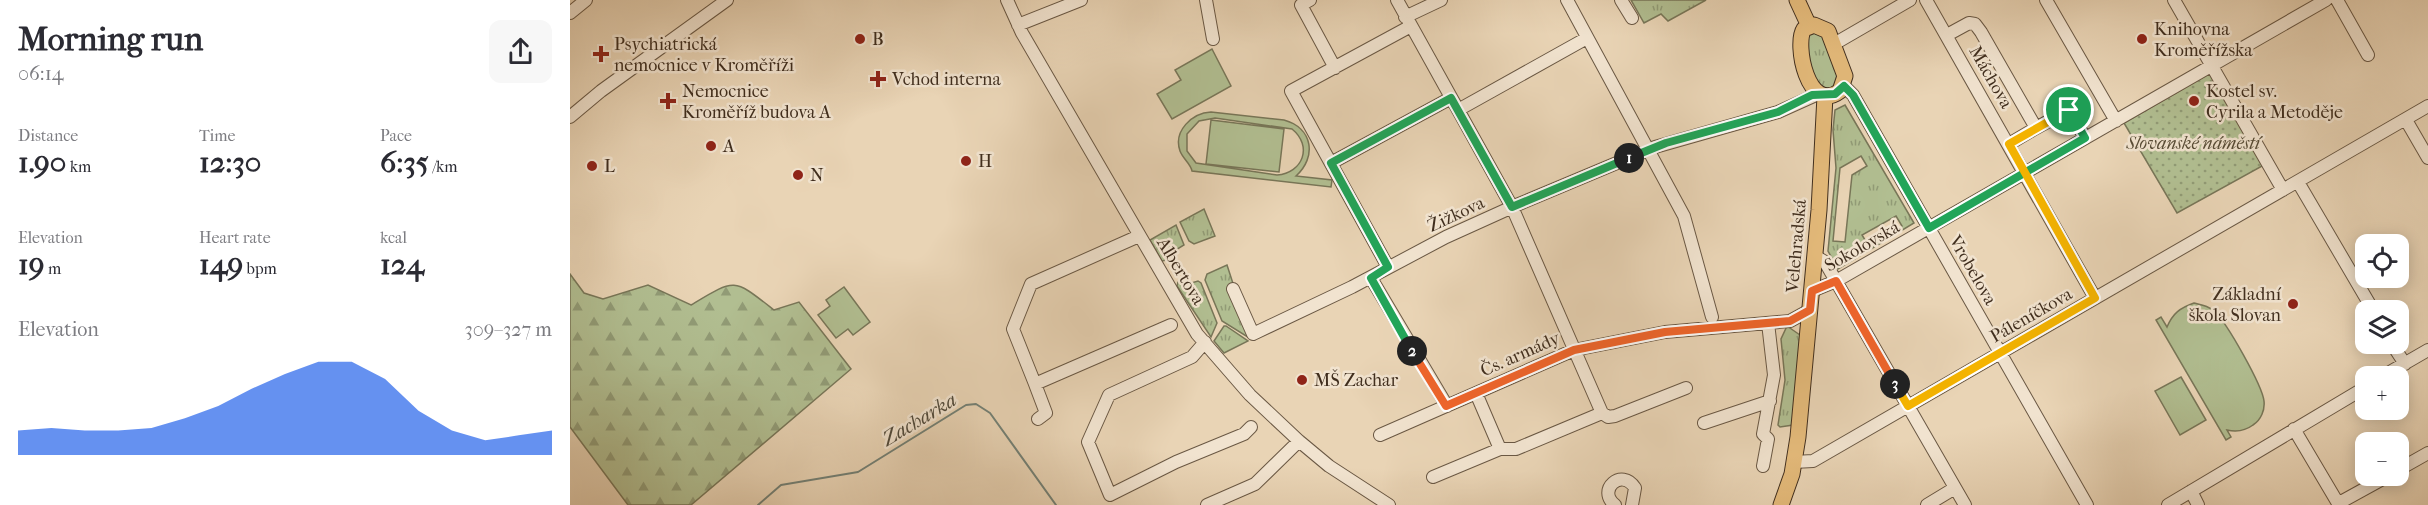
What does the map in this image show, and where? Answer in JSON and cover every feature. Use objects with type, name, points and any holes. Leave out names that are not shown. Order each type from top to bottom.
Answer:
[{"type":"main road","points":[[1797,0],[1809,26]]},
{"type":"main road","points":[[1809,26],[1824,27],[1834,44],[1845,76],[1844,86],[1835,94],[1821,95],[1809,80],[1800,38],[1809,26]]},
{"type":"main road","name":"Velehradská","points":[[1781,505],[1794,462],[1812,291],[1825,122],[1821,95]]},
{"type":"street","points":[[570,13],[586,0]]},
{"type":"street","points":[[570,117],[600,91],[726,0]]},
{"type":"street","name":"Albertova","points":[[1007,0],[1018,25],[1197,334],[1250,395],[1299,441],[1329,466],[1389,505]]},
{"type":"street","points":[[1018,25],[1081,0]]},
{"type":"street","points":[[1206,0],[1213,39]]},
{"type":"street","points":[[1310,0],[1301,5],[1335,68]]},
{"type":"street","points":[[1397,0],[1512,207],[1602,413],[1608,417],[1615,416],[1686,387]]},
{"type":"street","points":[[1388,267],[1291,91],[1335,68],[1441,0]]},
{"type":"street","points":[[1567,0],[1684,216],[1712,317]]},
{"type":"street","points":[[1621,0],[1632,18]]},
{"type":"street","points":[[1834,44],[1910,0]]},
{"type":"street","name":"Máchova","points":[[1926,0],[2095,298]]},
{"type":"street","points":[[2046,0],[2116,121],[2326,0]]},
{"type":"street","points":[[2174,0],[2283,190]]},
{"type":"street","points":[[2337,0],[2368,55]]},
{"type":"street","points":[[1947,35],[1969,23],[1975,24],[2036,128]]},
{"type":"street","points":[[1458,110],[1587,38]]},
{"type":"street","points":[[1809,80],[1796,102],[1816,106],[1825,122]]},
{"type":"street","name":"Vrobelova","points":[[1844,86],[1853,95],[2087,505]]},
{"type":"street","name":"Žižkova","points":[[1233,289],[1253,334],[1512,207],[1649,150],[1778,112],[1796,102],[1821,95]]},
{"type":"street","points":[[1331,163],[1451,98]]},
{"type":"street","name":"Páleníčkova","points":[[1794,462],[1813,460],[2428,106]]},
{"type":"street","points":[[2009,144],[2069,110],[2085,138]]},
{"type":"street","points":[[2406,120],[2428,158]]},
{"type":"street","name":"Sokolovská","points":[[1812,291],[1836,281],[2116,121]]},
{"type":"street","points":[[2298,182],[2367,300]]},
{"type":"street","points":[[1038,419],[1046,413],[1013,329],[1031,284],[1139,236]]},
{"type":"street","points":[[1815,256],[1825,262],[1965,505]]},
{"type":"street","points":[[1371,278],[1446,406]]},
{"type":"street","points":[[1807,339],[1803,330],[1790,321],[1810,310]]},
{"type":"street","name":"Čs. armády","points":[[1380,435],[1574,350],[1665,332],[1790,321]]},
{"type":"street","points":[[1763,466],[1768,439],[1763,434],[1774,375],[1768,323]]},
{"type":"street","points":[[1035,384],[1171,325]]},
{"type":"street","points":[[1205,342],[1192,357],[1124,386],[1105,400],[1088,442],[1112,500],[1176,462],[1244,434],[1251,427]]},
{"type":"street","points":[[2400,366],[2428,350]]},
{"type":"street","points":[[2398,354],[2404,364]]},
{"type":"street","points":[[1476,393],[1500,449]]},
{"type":"street","points":[[2168,505],[2355,393]]},
{"type":"street","points":[[1704,423],[1770,401]]},
{"type":"street","points":[[1433,477],[1500,449],[1516,449],[1602,413]]},
{"type":"street","points":[[2294,429],[2339,504],[2370,486]]},
{"type":"street","points":[[1207,505],[1255,484],[1299,441]]},
{"type":"street","points":[[2409,464],[2428,453]]},
{"type":"street","points":[[1615,505],[1609,499],[1608,490],[1612,482],[1620,479],[1632,484],[1635,493],[1631,504]]},
{"type":"street","points":[[1927,505],[1955,488]]},
{"type":"street","points":[[2191,491],[2198,505]]},
{"type":"green space","points":[[1631,0],[1706,0],[1668,21],[1661,14],[1644,23]]},
{"type":"green space","points":[[1821,31],[1840,73],[1833,90],[1816,85],[1804,42],[1807,33]]},
{"type":"green space","points":[[1212,49],[1231,86],[1172,119],[1157,94],[1181,80],[1175,70]]},
{"type":"green space","name":"Slovanské náměstí","points":[[2210,73],[2264,165],[2177,213],[2124,123]]},
{"type":"green space","points":[[1845,105],[1914,223],[1838,269],[1828,251],[1836,168],[1833,130],[1835,110]],"holes":[[[1861,156],[1867,166],[1852,175],[1845,242],[1833,241],[1840,168]],[[1896,216],[1902,226],[1868,245],[1862,235]]]},
{"type":"green space","points":[[1204,113],[1284,120],[1294,124],[1301,129],[1309,144],[1307,160],[1296,176],[1332,180],[1331,187],[1192,171],[1180,151],[1179,137],[1186,124]],"holes":[[[1215,118],[1292,129],[1302,143],[1302,158],[1293,169],[1277,175],[1196,163],[1187,151],[1187,134],[1199,121]]]},
{"type":"green space","points":[[1211,120],[1284,129],[1279,172],[1206,164]]},
{"type":"green space","points":[[1204,209],[1215,236],[1194,244],[1189,241],[1180,222]]},
{"type":"green space","points":[[1176,225],[1184,245],[1174,251],[1172,259],[1162,261],[1150,240]]},
{"type":"green space","points":[[1227,265],[1251,339],[1222,321],[1205,280],[1207,274]]},
{"type":"green space","points":[[570,274],[584,293],[603,299],[648,285],[691,305],[717,290],[734,285],[750,292],[774,310],[799,302],[851,369],[691,505],[628,505],[570,427]]},
{"type":"green space","points":[[1184,280],[1188,284],[1198,281],[1201,283],[1217,323],[1211,337],[1177,286],[1178,282]]},
{"type":"green space","points":[[844,287],[870,322],[853,335],[848,329],[836,338],[818,315],[830,306],[826,300]]},
{"type":"green space","points":[[2194,303],[2210,308],[2220,318],[2251,369],[2264,401],[2262,414],[2256,423],[2244,430],[2227,430],[2231,437],[2226,440],[2156,320],[2161,317],[2167,327],[2178,312]]},
{"type":"green space","points":[[1224,326],[1248,341],[1224,353],[1214,341]]},
{"type":"green space","points":[[1787,326],[1800,335],[1793,425],[1780,427],[1778,425],[1785,380],[1781,339]]},
{"type":"green space","points":[[2181,377],[2206,420],[2180,435],[2155,391]]},
{"type":"waterway","name":"Zacharka","points":[[758,505],[781,485],[858,472],[966,405],[976,404],[990,413],[1056,505]]},
{"type":"place","name":"B","points":[[860,39]]},
{"type":"place","name":"Knihovna Kroměřížska","points":[[2142,39]]},
{"type":"place","name":"Psychiatrická nemocnice v Kroměříži","points":[[601,54]]},
{"type":"place","name":"Vchod interna","points":[[878,79]]},
{"type":"place","name":"Nemocnice Kroměříž budova A","points":[[668,101]]},
{"type":"place","name":"Kostel sv. Cyrila a Metoděje","points":[[2194,101]]},
{"type":"place","name":"A","points":[[711,146]]},
{"type":"place","name":"H","points":[[966,161]]},
{"type":"place","name":"L","points":[[592,166]]},
{"type":"place","name":"N","points":[[798,175]]},
{"type":"place","name":"Základní škola Slovan","points":[[2293,304]]},
{"type":"place","name":"MŠ Zachar","points":[[1302,380]]},
{"type":"route","points":[[2069,110],[2009,144],[2025,174],[2095,298],[1908,406],[1836,281],[1812,291],[1810,310],[1790,321],[1665,332],[1574,350],[1446,406],[1371,278],[1388,267],[1331,163],[1451,98],[1512,207],[1655,147],[1778,112],[1812,95],[1831,96],[1844,86],[1853,95],[1929,228],[2025,174],[2085,138],[2069,110]]}]
